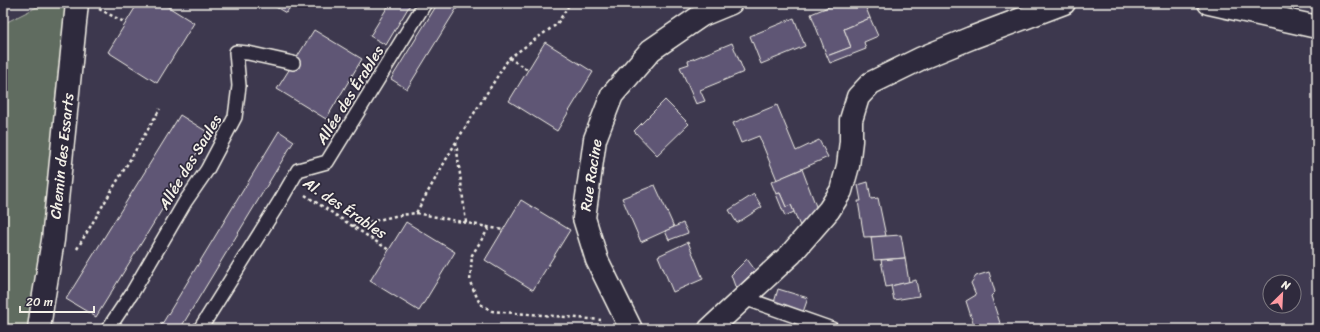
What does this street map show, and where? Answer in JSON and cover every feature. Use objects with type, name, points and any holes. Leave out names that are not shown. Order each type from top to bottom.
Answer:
[{"type":"street","name":"Rue Racine","points":[[629,326],[597,260],[584,218],[595,138],[612,95],[652,50],[702,15],[731,3]]},
{"type":"street","points":[[710,329],[791,254],[829,210],[841,192],[848,166],[851,141],[851,120],[858,97],[871,83],[922,58],[1064,3]]},
{"type":"street","points":[[1209,3],[1317,27]]},
{"type":"street","name":"Chemin des Essarts","points":[[39,329],[53,240],[85,5]]},
{"type":"lane","name":"Allée des Érables","points":[[200,329],[298,170],[327,162],[425,3]]},
{"type":"lane","name":"Allée des Saules","points":[[108,329],[132,293],[185,202],[207,170],[235,117],[239,86],[236,52],[248,53],[293,64]]},
{"type":"lane","points":[[744,298],[832,329]]},
{"type":"path","points":[[416,213],[456,142],[509,58],[557,24],[570,3]]},
{"type":"path","points":[[85,5],[126,23]]},
{"type":"path","points":[[509,58],[528,70]]},
{"type":"path","points":[[74,253],[160,109]]},
{"type":"path","points":[[456,142],[466,223]]},
{"type":"path","name":"Al. des Érables","points":[[289,185],[388,250]]},
{"type":"path","points":[[352,226],[395,216],[416,213],[503,230]]},
{"type":"path","points":[[489,228],[472,255],[470,282],[480,304],[492,311],[629,326]]},
{"type":"green space","points":[[45,3],[69,3],[38,329],[3,329],[3,24]]},
{"type":"building","points":[[138,3],[162,3],[194,23],[157,83],[108,52]]},
{"type":"building","points":[[269,3],[293,3],[286,13]]},
{"type":"building","points":[[390,3],[411,3],[386,45],[370,36]]},
{"type":"building","points":[[438,3],[460,3],[407,89],[391,79]]},
{"type":"building","points":[[648,3],[657,3],[655,7]]},
{"type":"building","points":[[838,3],[864,3],[870,18],[844,29],[851,47],[827,56],[811,14]]},
{"type":"building","points":[[794,18],[805,46],[761,64],[750,36]]},
{"type":"building","points":[[870,18],[878,36],[864,42],[866,49],[830,63],[827,56],[851,47],[844,29]]},
{"type":"building","points":[[314,30],[362,59],[326,119],[277,89]]},
{"type":"building","points":[[545,42],[593,72],[557,131],[509,101]]},
{"type":"building","points":[[732,43],[744,72],[700,90],[705,101],[696,104],[680,67],[689,64],[688,61]]},
{"type":"building","points":[[665,100],[689,124],[657,155],[634,131]]},
{"type":"building","points":[[777,105],[796,151],[819,140],[828,157],[777,180],[759,136],[741,143],[733,123]]},
{"type":"building","points":[[180,115],[209,133],[96,317],[66,299]]},
{"type":"building","points":[[279,131],[294,141],[180,329],[159,329]]},
{"type":"building","points":[[802,169],[817,209],[800,226],[791,205],[786,207],[780,193],[776,194],[771,182]]},
{"type":"building","points":[[868,182],[871,199],[878,198],[886,236],[864,237],[858,201],[861,201],[858,185]]},
{"type":"building","points":[[655,185],[674,227],[641,242],[622,198]]},
{"type":"building","points":[[780,193],[786,207],[791,205],[794,212],[785,216],[776,194]]},
{"type":"building","points":[[754,194],[762,207],[737,223],[729,210]]},
{"type":"building","points":[[521,200],[570,230],[533,290],[485,260]]},
{"type":"building","points":[[406,222],[455,252],[419,311],[370,281]]},
{"type":"building","points":[[683,223],[688,233],[669,240],[665,231]]},
{"type":"building","points":[[901,235],[905,258],[874,260],[871,237]]},
{"type":"building","points":[[688,242],[703,279],[673,292],[658,256]]},
{"type":"building","points":[[905,258],[909,282],[886,287],[881,260]]},
{"type":"building","points":[[747,259],[755,270],[736,289],[731,275]]},
{"type":"building","points":[[989,272],[995,292],[991,296],[1002,329],[975,329],[966,301],[976,295],[971,283],[976,276]]},
{"type":"building","points":[[916,280],[919,296],[894,300],[891,286]]},
{"type":"building","points":[[778,289],[808,298],[802,315],[773,306]]}]
